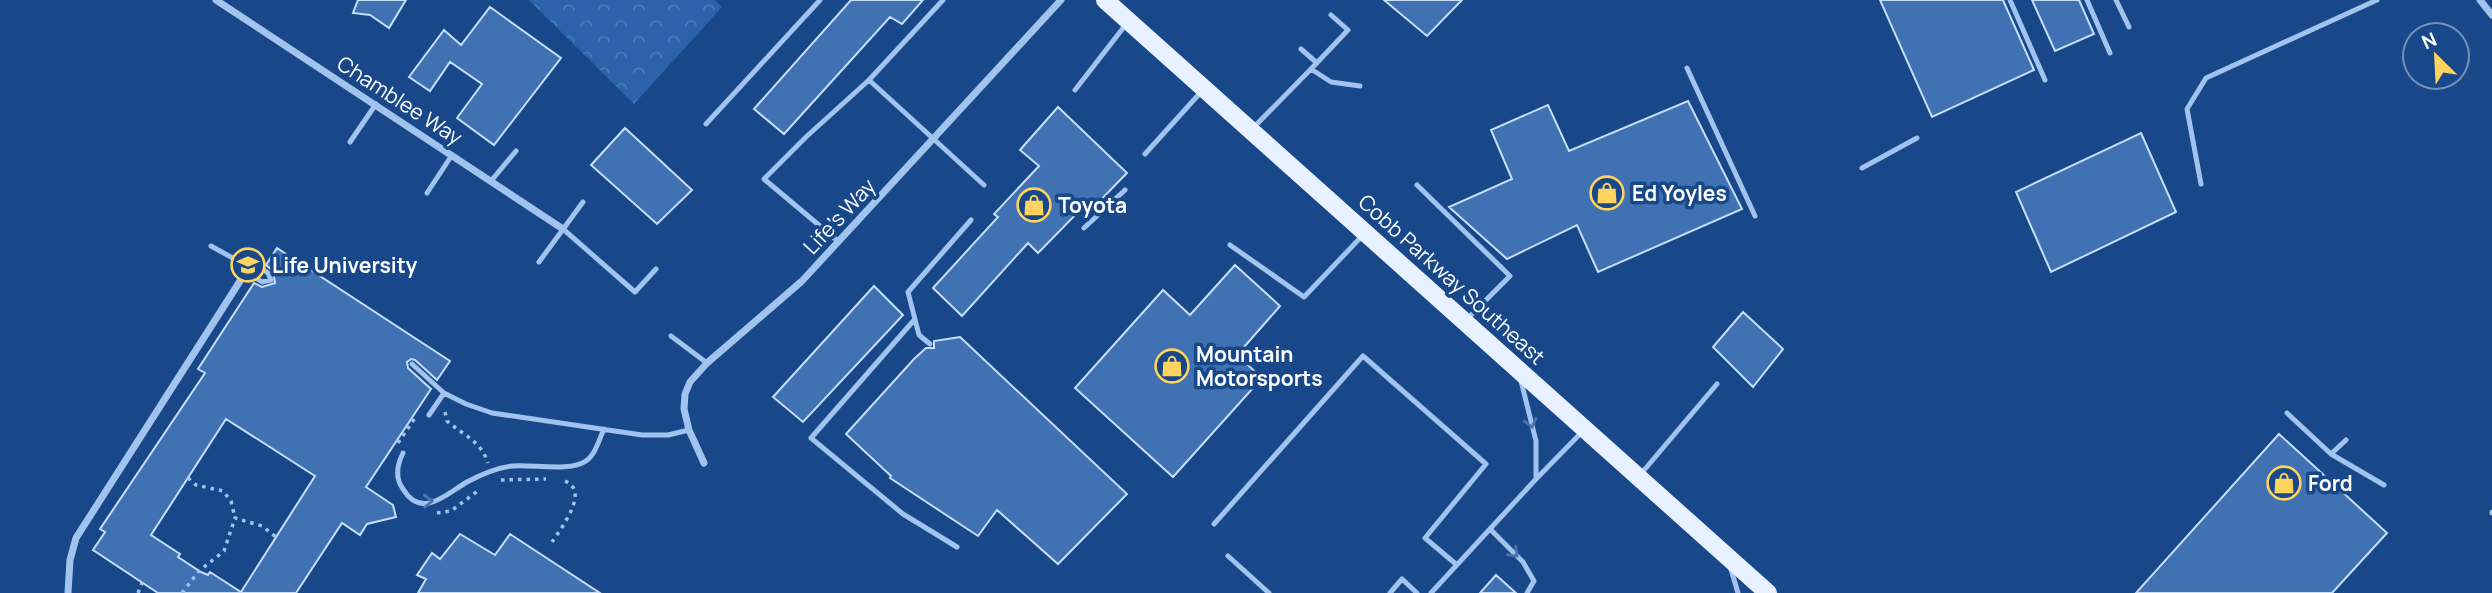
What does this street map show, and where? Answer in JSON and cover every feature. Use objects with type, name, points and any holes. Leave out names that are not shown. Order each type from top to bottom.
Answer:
[{"type":"main road","name":"Cobb Parkway Southeast","points":[[1105,0],[1768,593]]},
{"type":"street","name":"Chamblee Way","points":[[216,0],[563,229]]},
{"type":"street","name":"Life's Way","points":[[704,463],[689,430],[684,409],[685,394],[690,382],[707,363],[802,281],[1061,0]]},
{"type":"street","points":[[2480,0],[2492,15]]},
{"type":"street","points":[[68,593],[70,560],[76,538],[248,267]]},
{"type":"lane","points":[[706,124],[820,0]]},
{"type":"lane","points":[[839,242],[764,179],[869,80],[943,0]]},
{"type":"lane","points":[[2010,0],[2045,80]]},
{"type":"lane","points":[[2087,0],[2110,53]]},
{"type":"lane","points":[[2116,0],[2129,27]]},
{"type":"lane","points":[[2202,184],[2187,109],[2206,78],[2376,0]]},
{"type":"lane","points":[[1251,130],[1348,30],[1331,15]]},
{"type":"lane","points":[[1075,90],[1129,21]]},
{"type":"lane","points":[[1301,48],[1317,63]]},
{"type":"lane","points":[[1687,68],[1755,216]]},
{"type":"lane","points":[[1311,69],[1331,82],[1360,86]]},
{"type":"lane","points":[[869,80],[984,185]]},
{"type":"lane","points":[[1145,155],[1204,88]]},
{"type":"lane","points":[[350,142],[376,104]]},
{"type":"lane","points":[[1862,168],[1917,138]]},
{"type":"lane","points":[[491,181],[516,151]]},
{"type":"lane","points":[[427,193],[452,155]]},
{"type":"lane","points":[[1416,185],[1510,276],[1465,322]]},
{"type":"lane","points":[[1084,228],[1125,190]]},
{"type":"lane","points":[[539,262],[583,202]]},
{"type":"lane","points":[[930,344],[919,335],[908,292],[971,220]]},
{"type":"lane","points":[[563,229],[635,292],[656,269]]},
{"type":"lane","points":[[1230,245],[1304,298],[1366,232]]},
{"type":"lane","points":[[211,246],[248,267]]},
{"type":"lane","points":[[915,319],[811,438],[903,514],[957,547]]},
{"type":"lane","points":[[671,336],[707,363]]},
{"type":"lane","points":[[1214,524],[1363,356],[1486,464],[1425,538],[1457,565]]},
{"type":"lane","points":[[412,364],[443,395],[492,413],[642,435],[668,435],[689,430]]},
{"type":"lane","points":[[1517,368],[1536,441],[1536,479]]},
{"type":"lane","points":[[1638,476],[1717,384]]},
{"type":"lane","points":[[429,415],[443,395]]},
{"type":"lane","points":[[2287,413],[2331,454],[2384,485]]},
{"type":"lane","points":[[403,453],[398,466],[400,484],[407,494],[420,502],[438,501],[468,482],[508,466],[584,463],[593,454],[604,429]]},
{"type":"lane","points":[[1431,593],[1585,429]]},
{"type":"lane","points":[[2331,454],[2346,440]]},
{"type":"lane","points":[[1490,529],[1523,562],[1534,581],[1527,593]]},
{"type":"lane","points":[[1228,556],[1269,593]]},
{"type":"lane","points":[[1727,556],[1738,593]]},
{"type":"lane","points":[[1390,593],[1402,579],[1417,593]]},
{"type":"path","points":[[443,395],[447,421],[481,447],[491,471]]},
{"type":"path","points":[[182,593],[199,571],[224,551],[235,518],[231,501],[223,491],[196,485],[188,478]]},
{"type":"path","points":[[235,518],[262,526],[276,537]]},
{"type":"path","points":[[138,593],[142,583]]},
{"type":"green space","points":[[529,0],[715,0],[722,7],[634,104]]},
{"type":"building","points":[[358,0],[406,0],[389,28],[370,15],[353,13]]},
{"type":"building","points":[[851,0],[923,0],[902,24],[890,17],[784,134],[754,109]]},
{"type":"building","points":[[1384,0],[1462,0],[1427,36]]},
{"type":"building","points":[[1880,0],[2003,0],[2034,70],[1932,117]]},
{"type":"building","points":[[2032,0],[2079,0],[2094,34],[2055,51]]},
{"type":"building","points":[[490,7],[561,58],[494,145],[457,118],[482,84],[450,62],[430,91],[409,77],[444,30],[461,45]]},
{"type":"building","name":"Ed Yoyles","points":[[1688,101],[1742,209],[1598,272],[1577,225],[1507,259],[1449,207],[1512,179],[1491,130],[1548,105],[1569,151]]},
{"type":"building","name":"Toyota","points":[[1058,107],[1127,173],[1089,212],[1083,207],[1038,253],[1028,243],[962,316],[933,288],[998,217],[994,214],[1039,166],[1020,150]]},
{"type":"building","points":[[625,128],[692,190],[657,224],[591,165]]},
{"type":"building","points":[[2141,133],[2176,212],[2051,272],[2016,192]]},
{"type":"building","points":[[277,248],[450,361],[437,380],[415,360],[407,362],[408,368],[431,389],[366,487],[393,505],[396,517],[367,524],[360,535],[342,523],[296,593],[158,593],[93,550],[105,532],[100,529],[205,373],[198,369],[254,283],[262,287],[275,283],[273,271],[266,265]],"holes":[[[226,419],[315,476],[241,592],[210,572],[208,575],[201,572],[151,535]]]},
{"type":"building","name":"Mountain Motorsports","points":[[1235,265],[1280,306],[1237,355],[1262,378],[1173,477],[1075,388],[1163,290],[1190,315]]},
{"type":"building","points":[[874,286],[903,315],[803,422],[773,397]]},
{"type":"building","points":[[1743,312],[1783,349],[1753,387],[1713,347]]},
{"type":"building","points":[[960,337],[1127,494],[1058,564],[997,510],[978,536],[890,478],[891,476],[846,434],[914,359],[926,348],[934,348],[934,341]]},
{"type":"building","name":"Ford","points":[[2279,434],[2387,533],[2332,593],[2136,593]]},
{"type":"building","points":[[460,534],[495,555],[510,534],[600,593],[418,593],[426,579],[417,575],[432,553],[440,559]]},
{"type":"building","points":[[1496,575],[1516,593],[1480,593]]},
{"type":"place","name":"Ed Yoyles","points":[[1607,193]]},
{"type":"place","name":"Toyota","points":[[1034,205]]},
{"type":"place","name":"Life University","points":[[248,265]]},
{"type":"place","name":"Mountain Motorsports","points":[[1172,366]]},
{"type":"place","name":"Ford","points":[[2284,483]]}]
